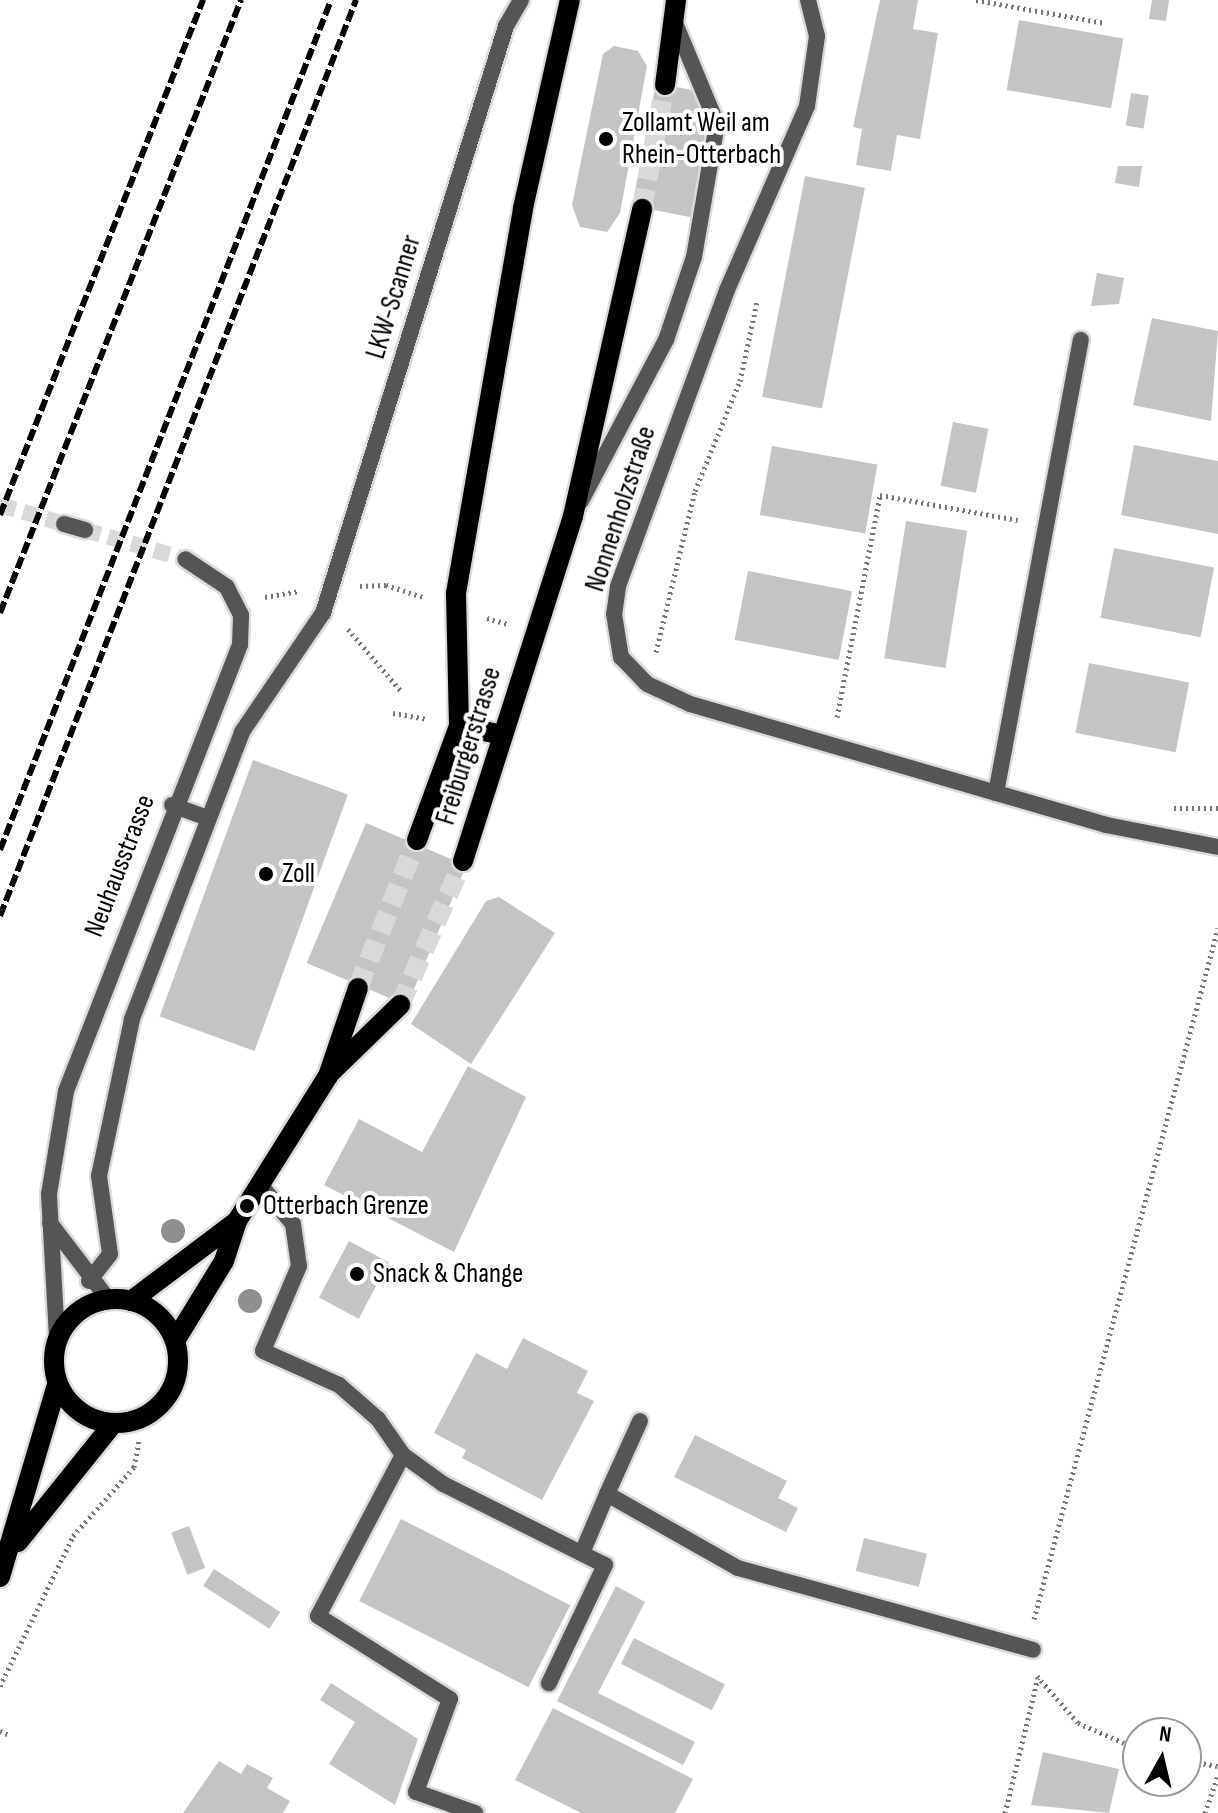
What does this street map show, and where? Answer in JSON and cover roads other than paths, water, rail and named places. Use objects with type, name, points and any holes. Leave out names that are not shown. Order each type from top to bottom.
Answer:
[{"type":"main road","name":"Freiburgerstrasse","points":[[417,840],[459,726],[455,606],[523,208],[570,0]]},
{"type":"main road","points":[[665,85],[676,0]]},
{"type":"main road","name":"Freiburgerstrasse","points":[[463,861],[530,640],[573,516],[642,209]]},
{"type":"main road","points":[[459,726],[503,735]]},
{"type":"main road","points":[[131,1301],[237,1221],[262,1187],[328,1076],[358,988]]},
{"type":"main road","points":[[328,1076],[400,1005]]},
{"type":"main road","points":[[0,1577],[14,1548],[93,1439],[113,1424],[134,1421],[158,1407],[174,1384],[175,1341],[224,1261],[237,1221]]},
{"type":"main road","points":[[14,1548],[57,1385],[57,1338],[78,1312],[108,1299],[131,1301],[158,1316],[175,1341]]},
{"type":"main road","points":[[57,1385],[74,1408],[113,1424]]},
{"type":"street","name":"LKW-Scanner","points":[[89,1281],[110,1254],[99,1176],[118,1070],[242,732],[323,613],[506,26],[521,0]]},
{"type":"street","name":"Nonnenholzstraße","points":[[808,0],[817,36],[807,106],[727,290],[618,587],[615,640],[647,684],[832,746],[996,793]]},
{"type":"street","points":[[573,516],[666,340],[694,257],[717,124],[675,23]]},
{"type":"street","points":[[1081,340],[996,793],[1218,847]]},
{"type":"street","points":[[64,524],[85,530]]},
{"type":"street","name":"Neuhausstrasse","points":[[57,1338],[50,1169],[66,1091],[172,805],[235,664],[242,629],[227,587],[185,559]]},
{"type":"street","points":[[172,805],[208,818]]},
{"type":"street","points":[[262,1187],[293,1224],[299,1266],[263,1351],[339,1385],[378,1419],[403,1455],[443,1484],[605,1565],[549,1683]]},
{"type":"street","points":[[50,1223],[89,1281],[108,1299]]},
{"type":"street","points":[[582,1553],[640,1421]]},
{"type":"street","points":[[403,1455],[318,1616],[450,1699],[416,1792],[475,1813]]},
{"type":"street","points":[[607,1494],[738,1568],[1033,1650]]},
{"type":"tunnel","points":[[642,209],[665,85]]},
{"type":"tunnel","points":[[0,505],[64,524]]},
{"type":"tunnel","points":[[85,530],[185,559]]},
{"type":"tunnel","points":[[358,988],[417,840]]},
{"type":"tunnel","points":[[400,1005],[463,861]]},
{"type":"railway","points":[[0,515],[203,0]]},
{"type":"railway","points":[[0,613],[241,0]]},
{"type":"railway","points":[[0,850],[331,0]]},
{"type":"railway","points":[[0,916],[356,0]]},
{"type":"place","name":"Zollamt Weil am Rhein-Otterbach","points":[[606,139]]},
{"type":"place","name":"Zoll","points":[[266,874]]},
{"type":"place","name":"Otterbach Grenze","points":[[247,1206]]},
{"type":"place","name":"Snack & Change","points":[[357,1274]]}]
